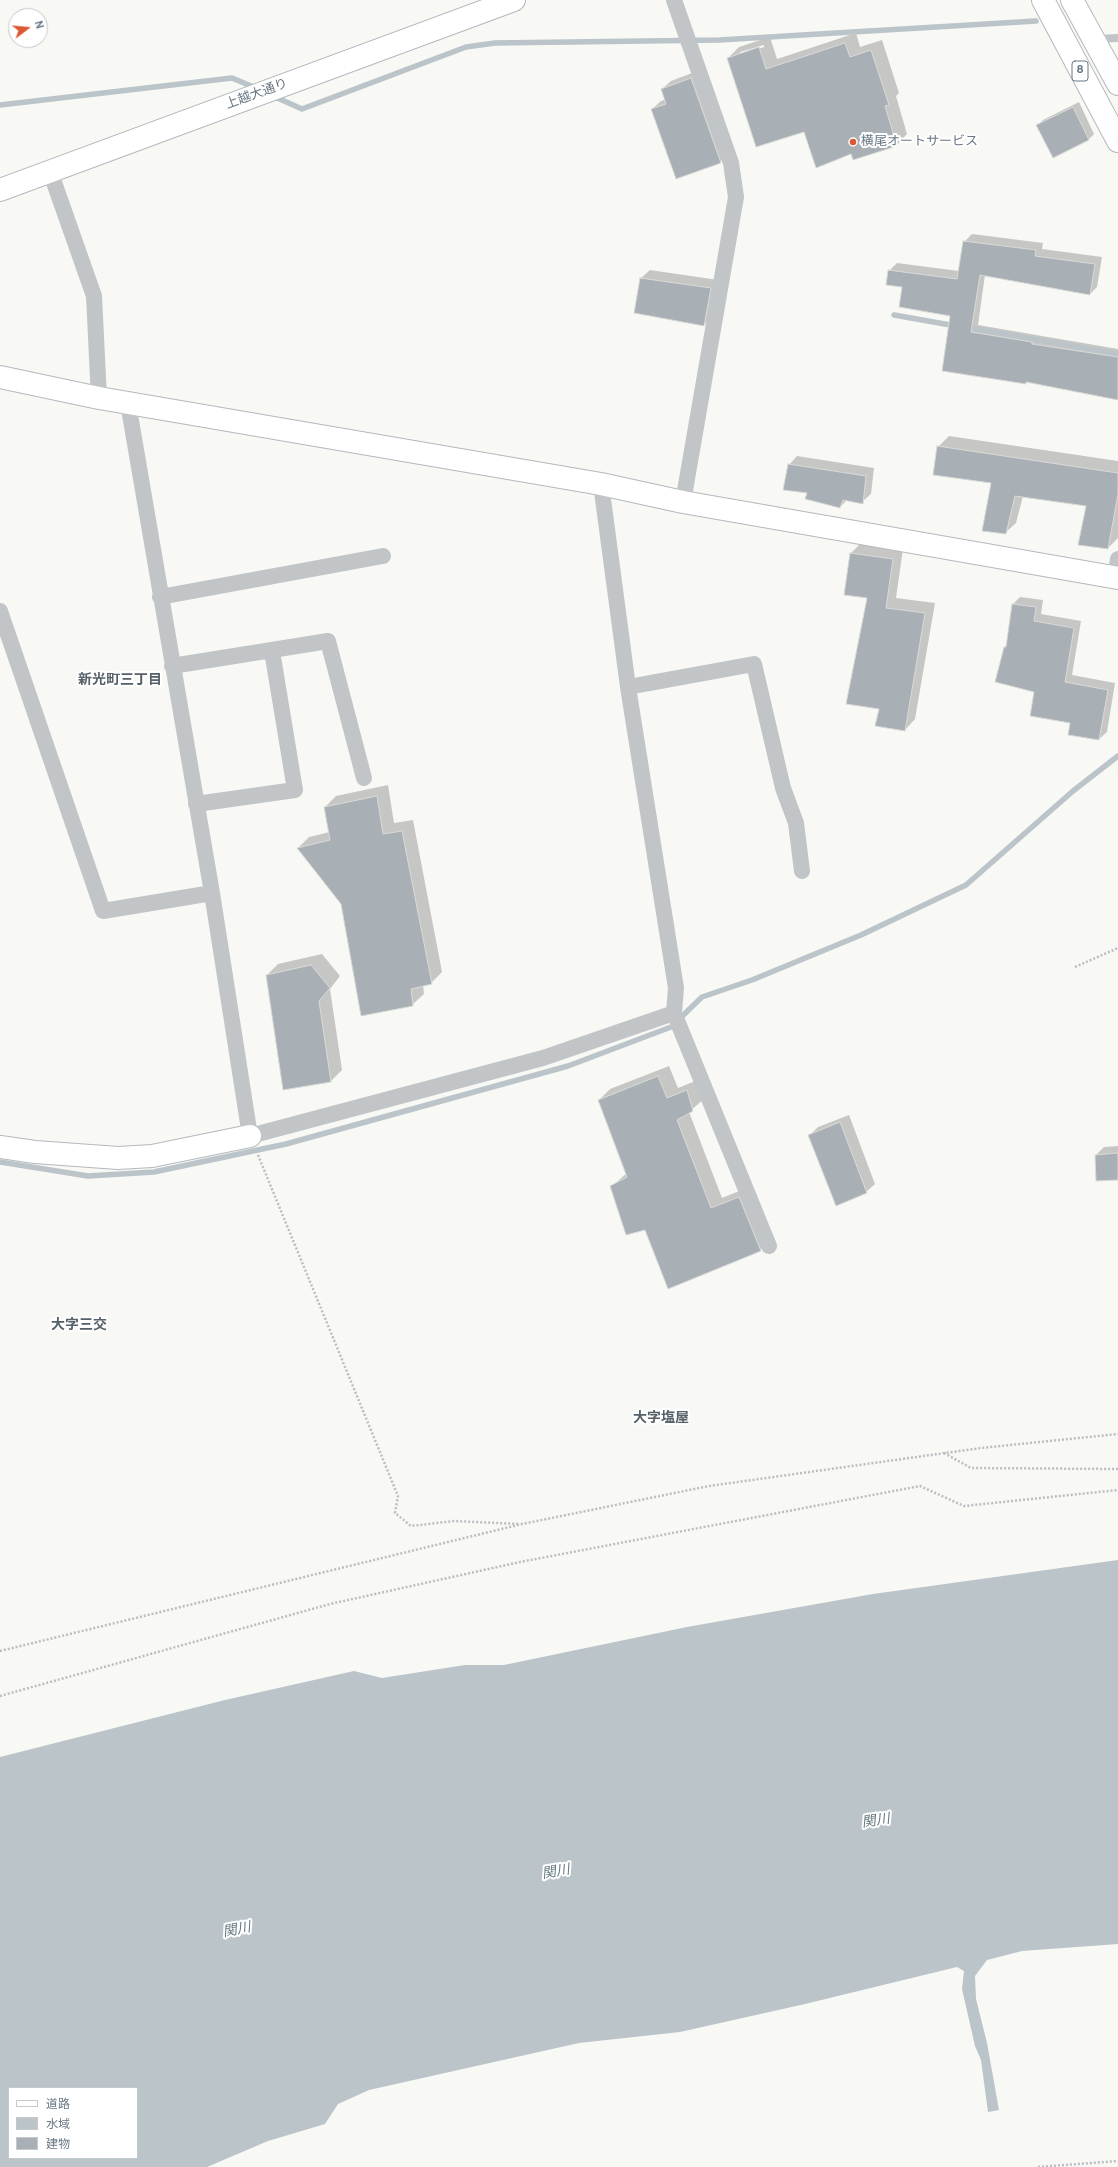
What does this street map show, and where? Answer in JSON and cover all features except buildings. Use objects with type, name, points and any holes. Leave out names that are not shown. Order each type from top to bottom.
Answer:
[{"type":"main road","name":"上越大通り","points":[[0,190],[514,0]]},
{"type":"main road","name":"8","points":[[1044,0],[1118,141]]},
{"type":"main road","name":"8","points":[[1072,0],[1118,84]]},
{"type":"main road","points":[[0,377],[99,398],[601,484],[683,502],[1117,572]]},
{"type":"main road","points":[[0,1147],[35,1152],[118,1158],[152,1156],[250,1136]]},
{"type":"street","points":[[674,0],[731,163],[736,197],[683,502]]},
{"type":"street","points":[[50,171],[94,296],[99,398]]},
{"type":"street","points":[[128,403],[160,597],[212,893],[250,1136],[544,1058],[674,1013]]},
{"type":"street","points":[[601,484],[628,686],[676,988],[674,1013],[769,1246]]},
{"type":"street","points":[[160,597],[383,556]]},
{"type":"street","points":[[0,611],[104,911],[212,893]]},
{"type":"street","points":[[172,666],[328,641],[364,778]]},
{"type":"street","points":[[196,804],[295,790],[272,651]]},
{"type":"street","points":[[628,686],[754,664],[783,788],[796,823],[802,870]]},
{"type":"lane","points":[[1094,39],[1118,38]]},
{"type":"path","points":[[1075,967],[1118,948]]},
{"type":"path","points":[[250,1136],[398,1496],[395,1513],[411,1526],[454,1521],[522,1524]]},
{"type":"path","points":[[0,1651],[522,1524],[709,1486],[943,1453],[1118,1434]]},
{"type":"path","points":[[943,1453],[972,1468],[1118,1469]]},
{"type":"path","points":[[0,1696],[330,1604],[520,1562],[920,1486],[964,1506],[1118,1490]]},
{"type":"path","points":[[1038,2167],[1118,2161]]},
{"type":"water","name":"関川","points":[[1118,1560],[1118,1944],[1022,1951],[987,1960],[975,1976],[976,1999],[987,2043],[999,2110],[988,2112],[981,2060],[975,2046],[962,1989],[964,1971],[957,1967],[805,2004],[680,2032],[579,2043],[369,2090],[338,2104],[325,2124],[268,2141],[207,2167],[0,2167],[0,1757],[225,1700],[354,1671],[382,1678],[465,1665],[504,1665],[687,1627],[873,1594]]},
{"type":"waterway","points":[[273,96],[302,109],[466,47],[495,43],[719,40],[1036,21]]},
{"type":"waterway","points":[[0,105],[232,78],[256,88]]},
{"type":"waterway","points":[[894,315],[956,326]]},
{"type":"waterway","points":[[965,327],[1118,354]]},
{"type":"waterway","points":[[0,1162],[88,1176],[154,1172],[286,1144],[568,1066],[671,1027],[702,997],[752,980],[861,935],[966,885],[1073,791],[1118,756]]},
{"type":"place","name":"横尾オートサービス","points":[[853,142]]},
{"type":"district","name":"新光町三丁目","points":[[120,681]]},
{"type":"district","name":"大字三交","points":[[79,1326]]},
{"type":"district","name":"大字塩屋","points":[[661,1419]]}]
